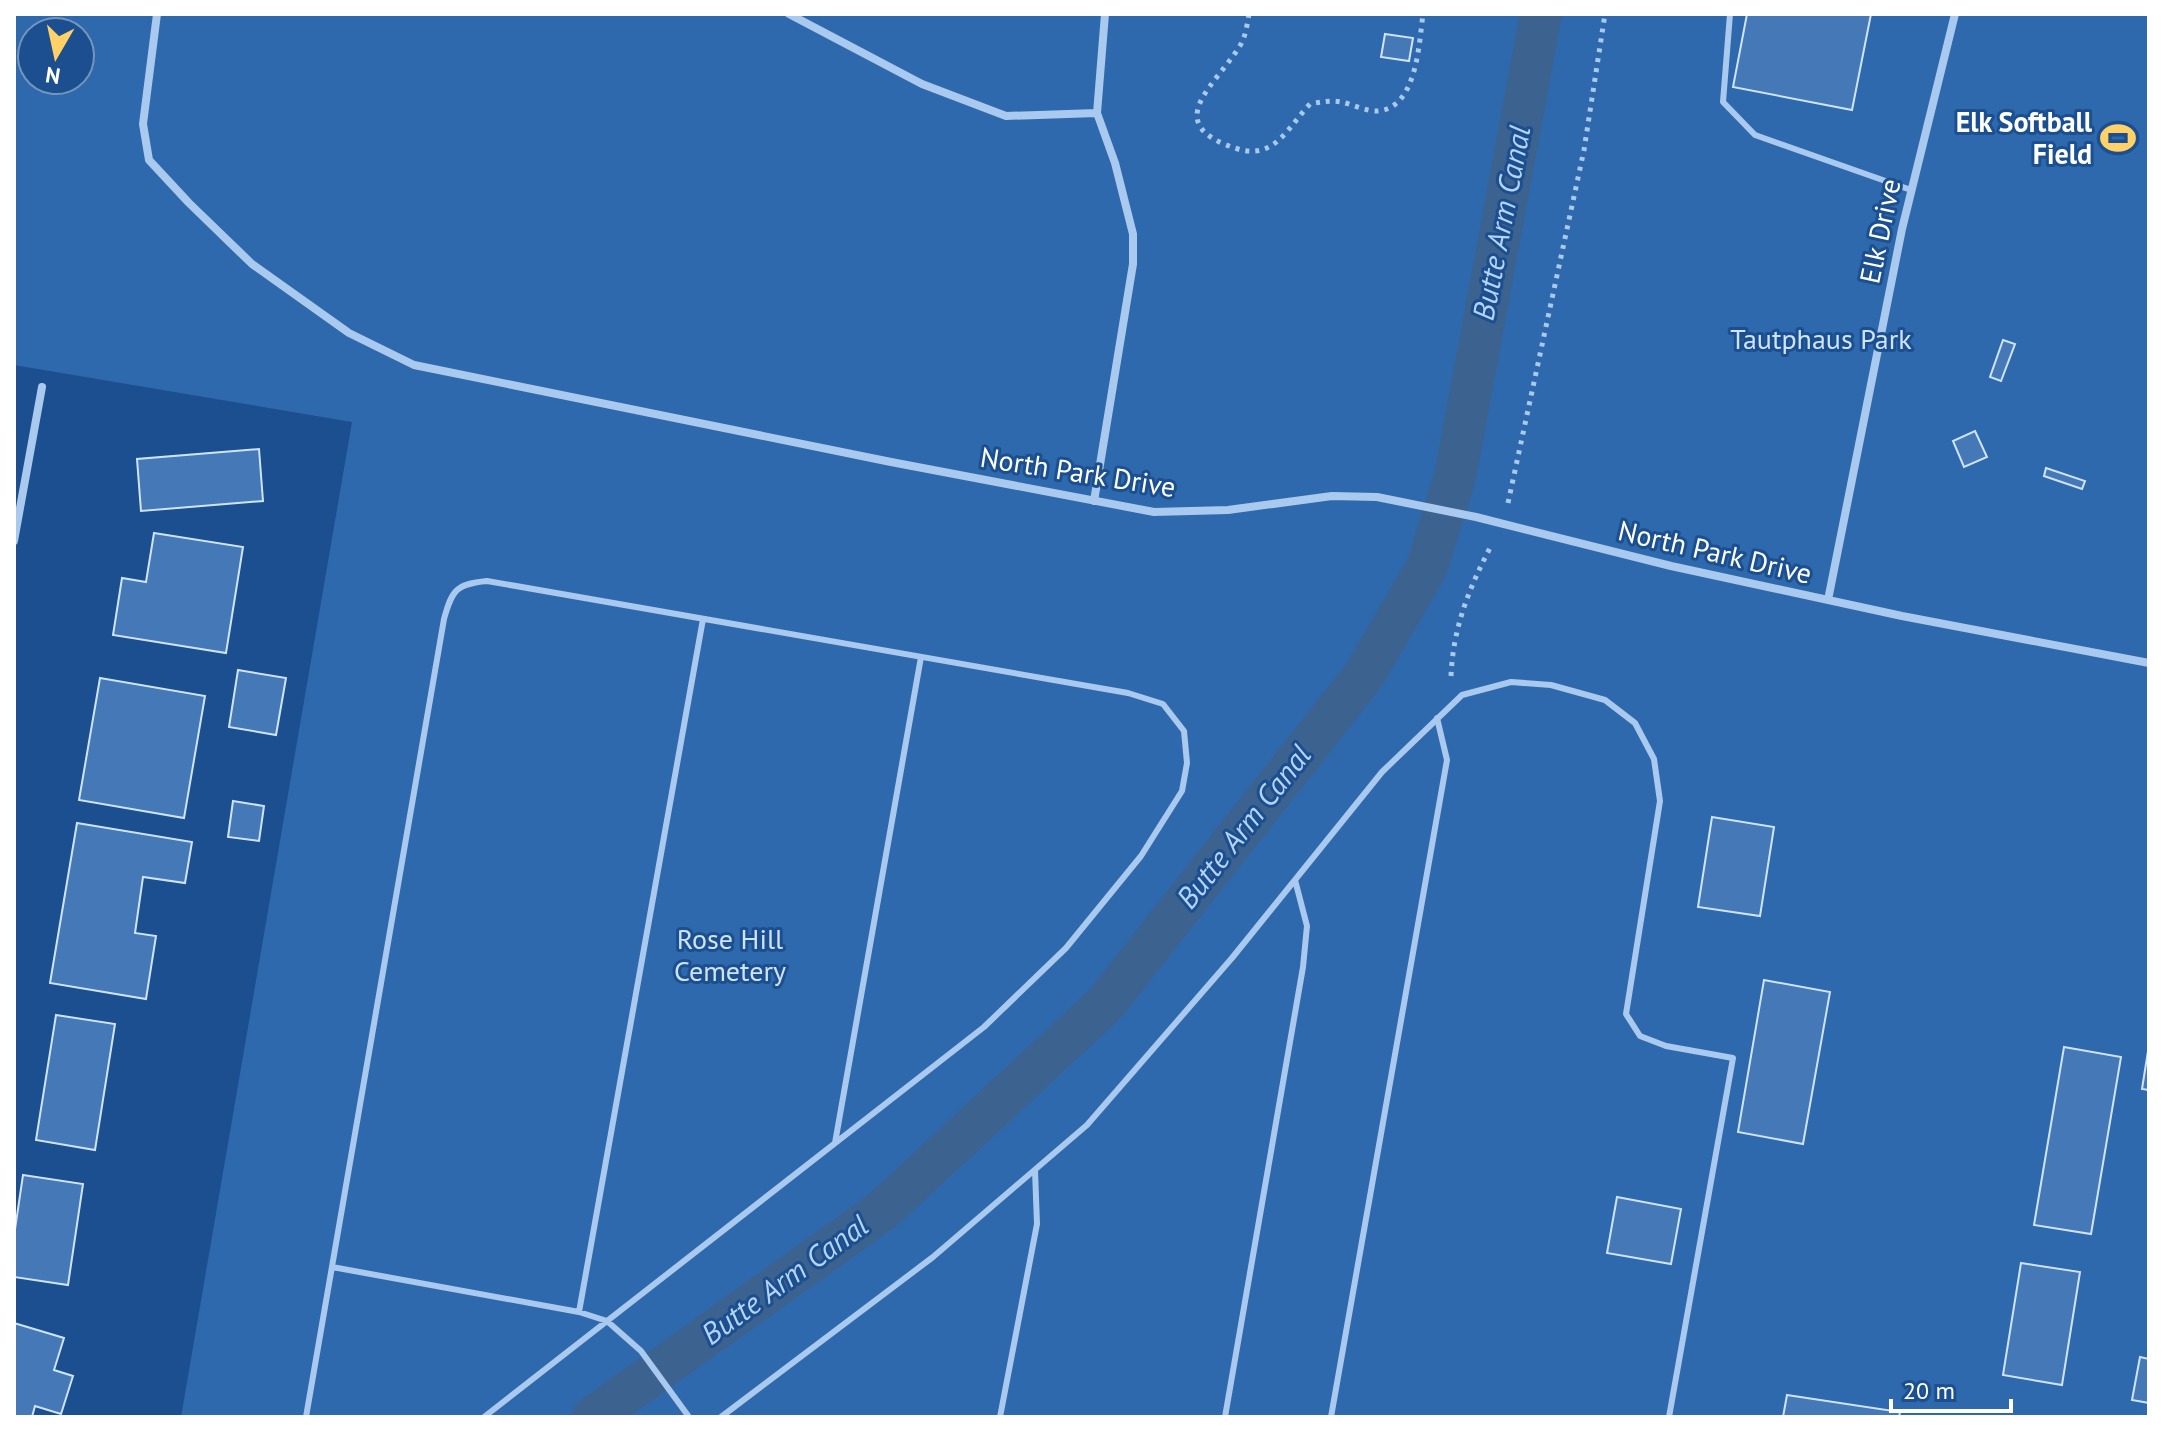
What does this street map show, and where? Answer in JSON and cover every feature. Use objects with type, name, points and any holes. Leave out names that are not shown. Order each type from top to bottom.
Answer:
[{"type":"street","name":"North Park Drive","points":[[157,14],[143,124],[149,160],[252,264],[349,333],[414,365],[1154,512],[1228,510],[1332,496],[1377,497],[1428,506],[1671,566],[1828,600],[2149,663]]},
{"type":"street","points":[[789,14],[922,84],[1006,116],[1097,113]]},
{"type":"street","points":[[1094,501],[1133,264],[1133,234],[1115,163],[1097,113],[1105,14]]},
{"type":"street","name":"Elk Drive","points":[[1828,600],[1911,190],[1955,14]]},
{"type":"street","points":[[14,541],[42,387]]},
{"type":"lane","points":[[1730,14],[1723,102],[1755,135],[1911,190]]},
{"type":"lane","points":[[306,1417],[442,635],[450,598],[465,583],[487,581],[1128,693],[1163,704],[1184,731],[1187,763],[1182,791],[1141,856],[1066,948],[984,1027],[484,1417]]},
{"type":"lane","points":[[579,1312],[703,619]]},
{"type":"lane","points":[[835,1143],[921,657]]},
{"type":"lane","points":[[721,1417],[933,1257],[1087,1125],[1232,958],[1382,772],[1462,695],[1511,682],[1551,685],[1605,700],[1635,723],[1654,759],[1660,801],[1626,1014],[1640,1036],[1666,1046],[1733,1058],[1669,1417]]},
{"type":"lane","points":[[1331,1417],[1447,760],[1437,718]]},
{"type":"lane","points":[[1225,1417],[1303,967],[1307,926],[1295,880]]},
{"type":"lane","points":[[1000,1417],[1037,1224],[1035,1170]]},
{"type":"lane","points":[[332,1267],[579,1312],[607,1321],[641,1351],[689,1417]]},
{"type":"path","points":[[1249,14],[1243,40],[1222,73],[1203,93],[1196,122],[1203,132],[1238,149],[1266,151],[1280,140],[1310,104],[1330,100],[1378,111],[1394,105],[1406,95],[1414,69],[1423,14]]},
{"type":"path","points":[[1511,496],[1523,426],[1584,150],[1605,14]]},
{"type":"path","points":[[1453,704],[1451,674],[1454,636],[1471,584],[1492,545]]},
{"type":"green space","points":[[14,14],[2149,14],[2149,1417],[181,1417],[352,422],[14,365]]},
{"type":"building","points":[[1747,14],[1871,14],[1852,110],[1733,87]]},
{"type":"building","points":[[1385,34],[1413,38],[1409,61],[1381,57]]},
{"type":"building","points":[[2003,340],[2015,344],[2001,381],[1990,377]]},
{"type":"building","points":[[1975,431],[1987,457],[1964,467],[1953,441]]},
{"type":"building","points":[[259,449],[263,501],[141,511],[137,459]]},
{"type":"building","points":[[2046,468],[2085,481],[2082,489],[2044,476]]},
{"type":"building","points":[[154,533],[243,547],[226,653],[113,635],[122,578],[146,582]]},
{"type":"building","points":[[238,670],[286,678],[276,735],[229,727]]},
{"type":"building","points":[[100,678],[205,696],[184,818],[79,800]]},
{"type":"building","points":[[233,801],[264,806],[259,841],[228,837]]},
{"type":"building","points":[[1712,817],[1774,827],[1760,916],[1698,907]]},
{"type":"building","points":[[77,823],[192,842],[185,883],[143,877],[135,933],[156,936],[146,999],[50,983]]},
{"type":"building","points":[[1764,980],[1830,992],[1803,1144],[1738,1132]]},
{"type":"building","points":[[56,1015],[115,1024],[95,1150],[36,1140]]},
{"type":"building","points":[[2149,1045],[2149,1090],[2142,1089]]},
{"type":"building","points":[[2064,1047],[2121,1057],[2091,1234],[2034,1225]]},
{"type":"building","points":[[23,1175],[83,1184],[68,1285],[14,1277],[14,1236]]},
{"type":"building","points":[[1617,1197],[1681,1209],[1671,1264],[1607,1253]]},
{"type":"building","points":[[2021,1263],[2080,1272],[2062,1385],[2003,1375]]},
{"type":"building","points":[[14,1323],[64,1338],[54,1370],[73,1376],[61,1414],[35,1406],[32,1417],[14,1417]]},
{"type":"building","points":[[2140,1357],[2149,1359],[2149,1403],[2132,1400]]},
{"type":"building","points":[[1787,1395],[1900,1412],[1899,1417],[1783,1417]]},
{"type":"waterway","name":"Butte Arm Canal","points":[[593,1417],[883,1210],[1105,1004],[1364,675],[1427,567],[1455,477],[1541,14]]},
{"type":"place","name":"Elk Softball Field","points":[[2118,138]]},
{"type":"park label","name":"Tautphaus Park","points":[[1821,339]]},
{"type":"park label","name":"Rose Hill Cemetery","points":[[730,955]]}]
